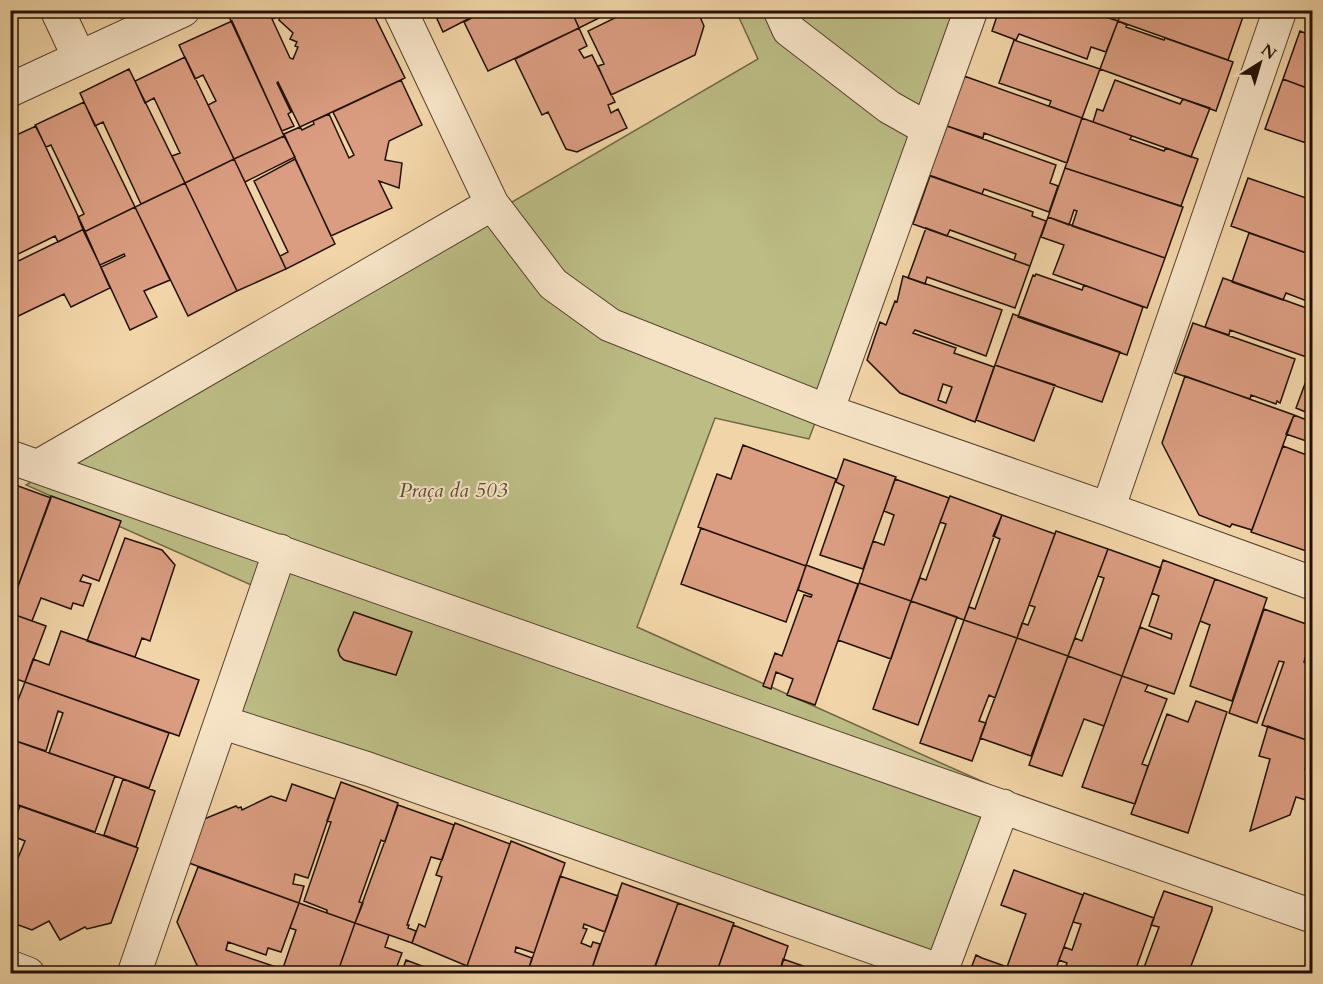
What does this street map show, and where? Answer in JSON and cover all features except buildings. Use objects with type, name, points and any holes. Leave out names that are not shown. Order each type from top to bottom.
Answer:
[{"type":"street","points":[[57,10],[79,57]]},
{"type":"street","points":[[10,90],[183,10]]},
{"type":"street","points":[[400,10],[492,204],[553,284],[610,325],[827,411],[1312,583]]},
{"type":"street","points":[[780,10],[789,30],[889,107],[928,129]]},
{"type":"street","points":[[827,411],[971,10]]},
{"type":"street","points":[[1108,509],[1280,10]]},
{"type":"street","points":[[25,461],[492,204]]},
{"type":"street","points":[[25,461],[1312,916]]},
{"type":"street","points":[[134,974],[280,551]]},
{"type":"street","points":[[221,722],[368,769],[940,972],[1003,806]]},
{"type":"street","points":[[10,967],[28,974]]},
{"type":"green space","name":"Praça da 503","points":[[736,11],[968,11],[809,439],[715,418],[637,627],[999,789],[934,973],[914,973],[215,734],[256,587],[26,485],[758,59]]}]
